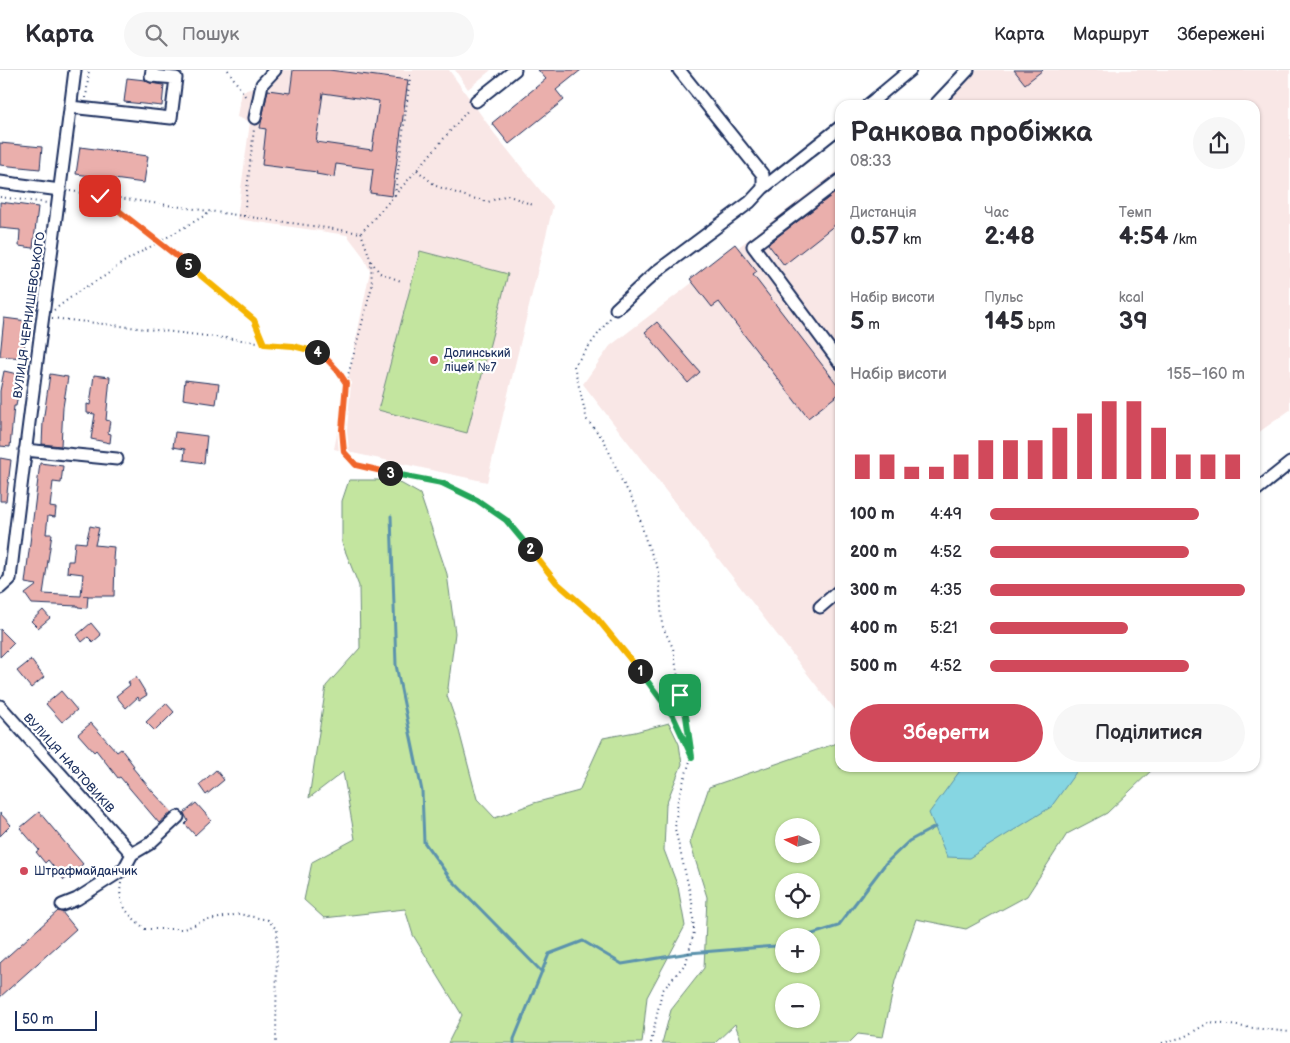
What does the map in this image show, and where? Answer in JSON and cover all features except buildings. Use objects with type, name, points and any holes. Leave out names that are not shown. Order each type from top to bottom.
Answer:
[{"type":"street","name":"ВУЛИЦЯ ЧЕРНИШЕВСЬКОГО","points":[[0,588],[10,579],[75,70]]},
{"type":"street","points":[[70,107],[171,118],[176,74],[151,76],[152,70]]},
{"type":"street","points":[[255,118],[262,84],[275,70]]},
{"type":"street","points":[[476,101],[515,70]]},
{"type":"street","points":[[679,70],[763,175],[763,188]]},
{"type":"street","points":[[874,100],[910,70]]},
{"type":"street","points":[[940,100],[968,70]]},
{"type":"street","points":[[616,309],[656,272],[750,202],[763,188],[835,131]]},
{"type":"street","points":[[0,182],[60,190]]},
{"type":"street","points":[[835,184],[753,246],[835,356]]},
{"type":"street","points":[[25,450],[117,459]]},
{"type":"street","points":[[1260,487],[1290,463]]},
{"type":"street","points":[[820,607],[835,594]]},
{"type":"street","name":"ВУЛИЦЯ НАФТОВИКІВ","points":[[0,706],[132,854]]},
{"type":"street","points":[[62,905],[85,894],[124,868],[132,854],[149,844],[178,817]]},
{"type":"path","points":[[228,70],[246,94],[255,118],[244,216]]},
{"type":"path","points":[[395,195],[410,70]]},
{"type":"path","points":[[360,233],[418,170],[476,101]]},
{"type":"path","points":[[418,170],[436,186],[468,197],[488,202],[507,195],[532,205]]},
{"type":"path","points":[[60,190],[360,233]]},
{"type":"path","points":[[100,196],[254,320],[264,344]]},
{"type":"path","points":[[0,197],[49,203]]},
{"type":"path","points":[[44,317],[122,263],[212,212]]},
{"type":"path","points":[[360,233],[371,261],[380,273],[401,281]]},
{"type":"path","points":[[371,261],[372,286],[346,383],[342,430],[344,452],[356,465],[442,483],[477,500],[506,520],[556,582],[596,617],[634,663],[673,716],[692,757]]},
{"type":"path","points":[[616,309],[574,366],[587,420],[604,440],[622,480],[636,505],[646,541],[659,571],[662,625],[673,648],[692,757],[678,799],[675,829],[692,901],[694,932],[686,963],[662,991],[651,1043]]},
{"type":"path","points":[[44,317],[293,346],[322,354],[346,383]]},
{"type":"path","points":[[124,868],[120,888],[124,910],[145,928],[184,929],[204,921],[239,914],[268,920],[277,930],[276,1043]]},
{"type":"path","points":[[1162,1043],[1184,1037],[1210,1022],[1290,1032]]},
{"type":"shaded area","name":"Долинський ліцей №7","points":[[271,70],[449,70],[494,133],[553,206],[487,482],[334,449],[370,271],[363,256],[347,235],[237,219],[250,122],[237,117],[241,91],[251,89]]},
{"type":"shaded area","points":[[455,70],[491,70],[468,89]]},
{"type":"shaded area","points":[[969,70],[1290,70],[1290,410],[1260,431],[1260,100],[930,100]]},
{"type":"shaded area","points":[[835,173],[835,710],[583,384],[610,346]]},
{"type":"green space","points":[[420,251],[508,274],[467,433],[378,410]]},
{"type":"green space","points":[[349,480],[395,480],[420,494],[447,574],[455,633],[447,696],[458,727],[477,799],[495,818],[534,803],[579,791],[603,738],[669,723],[679,744],[682,764],[666,804],[664,850],[678,887],[685,926],[647,997],[642,1043],[448,1043],[462,1015],[413,935],[405,909],[324,918],[304,900],[312,862],[355,839],[343,772],[309,798],[326,686],[360,648],[359,586],[342,543],[342,501]]},
{"type":"green space","points":[[835,744],[835,772],[1150,772],[1107,813],[1067,834],[1027,896],[966,929],[916,919],[895,981],[883,1037],[858,1034],[849,1043],[742,1043],[735,1024],[715,1043],[662,1043],[671,1010],[704,968],[707,897],[690,843],[709,787]]},
{"type":"water","points":[[959,772],[1076,772],[1051,807],[969,858],[947,857],[929,813]]},
{"type":"waterway","points":[[391,516],[396,665],[422,791],[424,842],[450,878],[542,972]]},
{"type":"waterway","points":[[820,932],[838,926],[886,863],[909,841],[935,827]]},
{"type":"waterway","points":[[514,1043],[549,954],[583,941],[622,964],[689,953],[775,946]]},
{"type":"place","name":"Долинський ліцей №7","points":[[434,360]]},
{"type":"place","name":"Штрафмайданчик","points":[[24,871]]},
{"type":"route","points":[[100,196],[176,255],[254,320],[264,344],[293,346],[322,354],[346,383],[342,430],[344,452],[356,465],[442,483],[477,500],[506,520],[556,582],[596,617],[634,663],[673,716],[692,757],[686,716],[680,695]]}]
